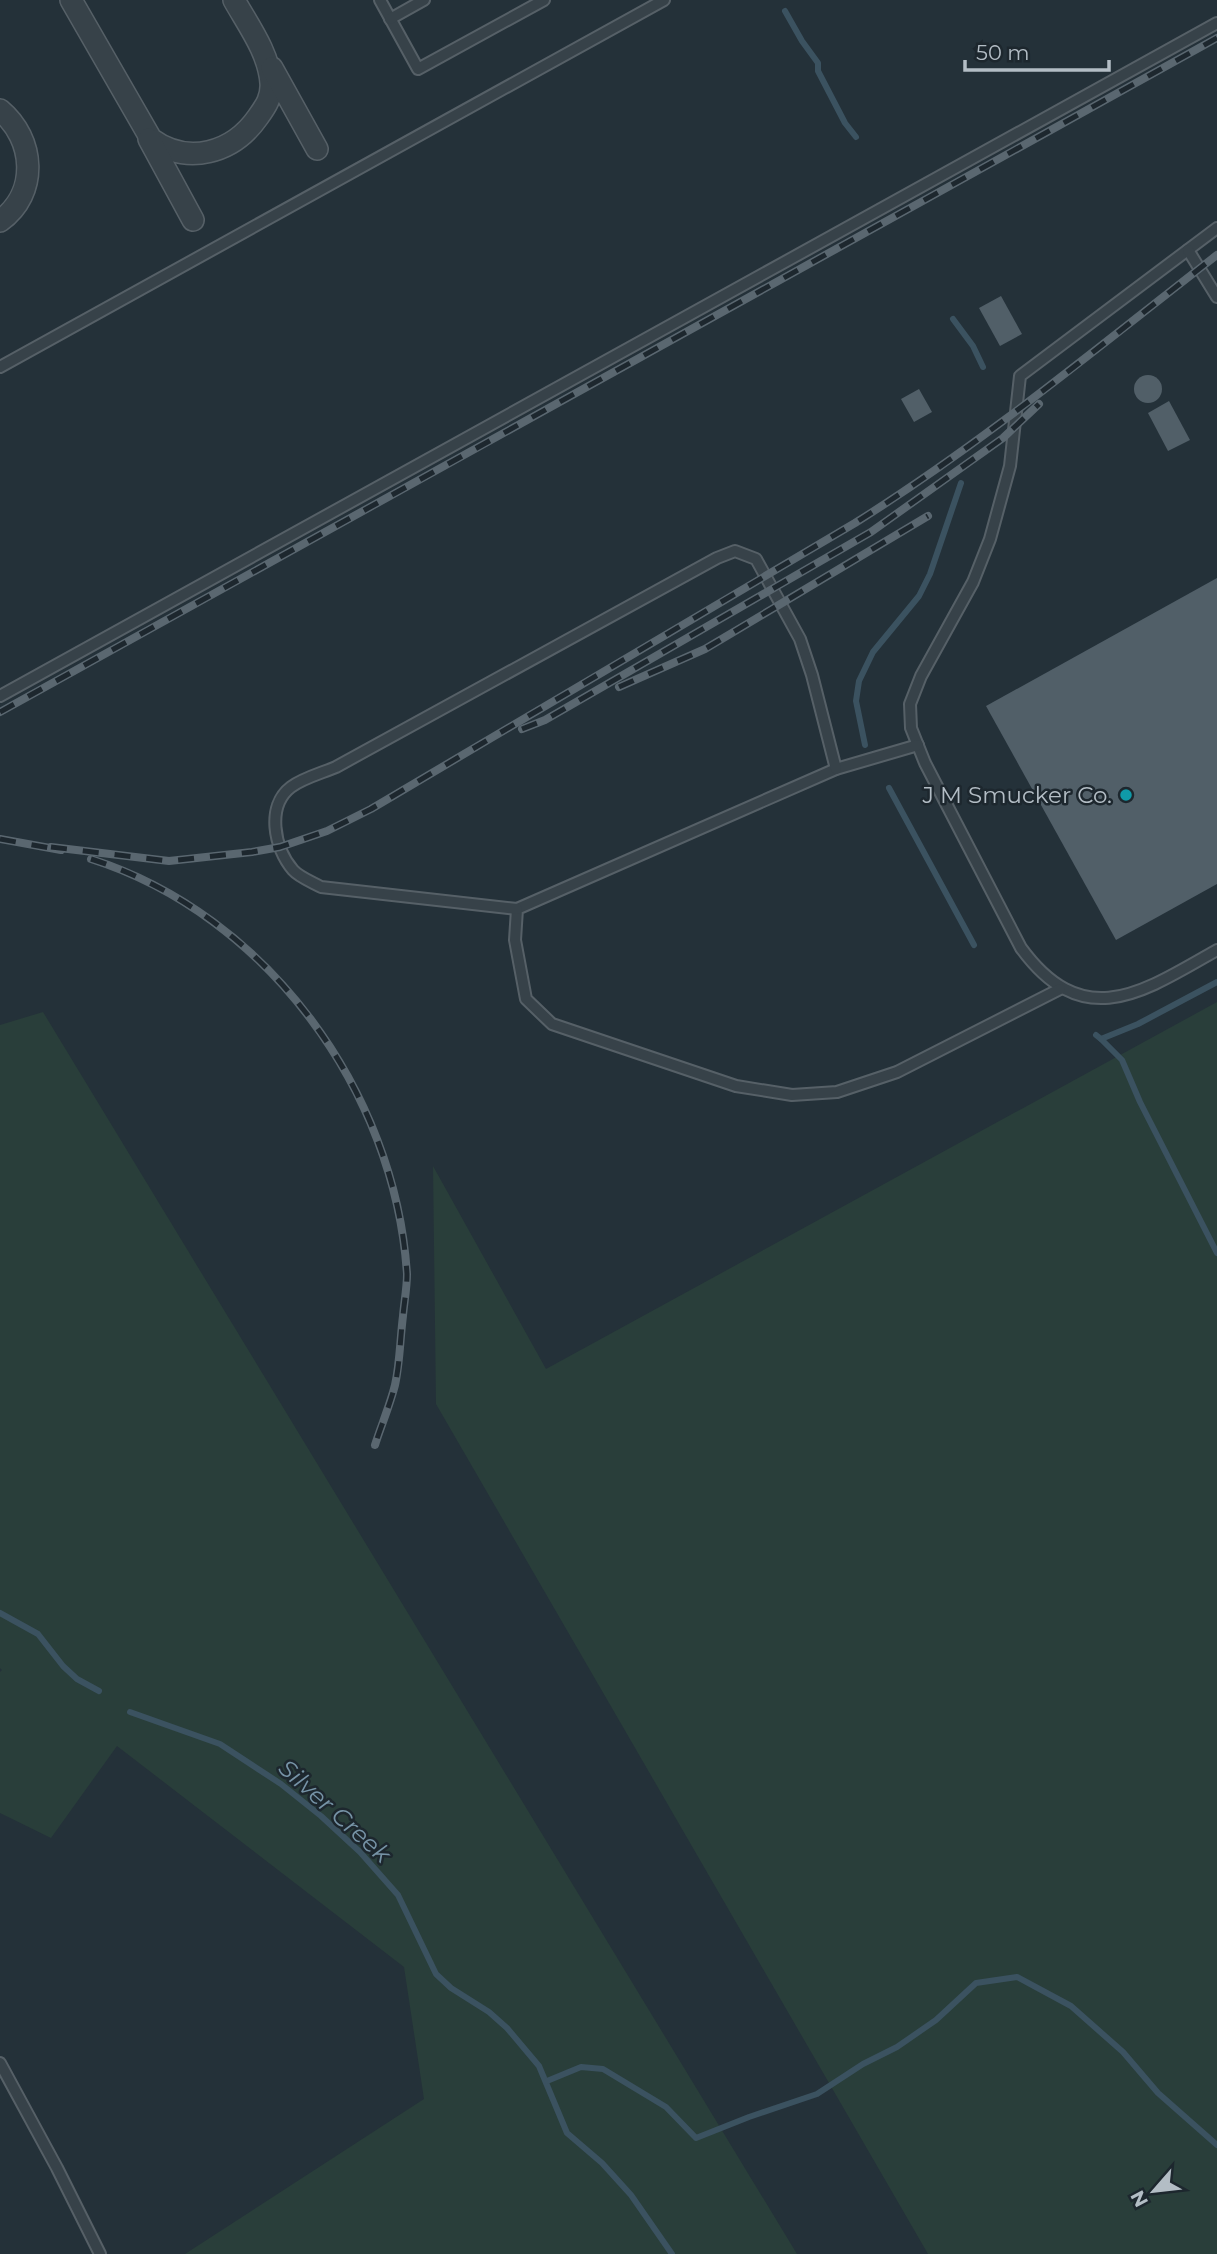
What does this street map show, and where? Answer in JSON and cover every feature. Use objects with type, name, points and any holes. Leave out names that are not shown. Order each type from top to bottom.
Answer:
[{"type":"street","points":[[71,0],[193,220]]},
{"type":"street","points":[[234,0],[317,149]]},
{"type":"street","points":[[141,124],[151,139],[164,149],[185,153],[220,149],[236,142],[247,133],[270,98],[271,83],[258,43]]},
{"type":"street","points":[[0,110],[19,132],[30,162],[23,192],[0,221]]},
{"type":"lane","points":[[380,0],[418,69],[544,0]]},
{"type":"lane","points":[[390,19],[424,0]]},
{"type":"lane","points":[[0,367],[664,0]]},
{"type":"lane","points":[[0,696],[1217,23]]},
{"type":"lane","points":[[1217,228],[1020,376],[1010,466],[990,539],[973,582],[921,676],[910,704],[911,728],[918,746],[1021,948],[1035,967],[1060,989],[1091,1000],[1124,997],[1217,950]]},
{"type":"lane","points":[[1188,250],[1217,297]]},
{"type":"lane","points":[[836,769],[800,639],[756,559],[735,551],[336,767],[292,786],[278,800],[274,821],[280,847],[293,871],[321,887],[517,909],[836,769],[918,746]]},
{"type":"lane","points":[[517,909],[514,940],[526,999],[552,1024],[736,1086],[792,1095],[837,1092],[897,1072],[1060,989]]},
{"type":"lane","points":[[0,2063],[100,2254]]},
{"type":"green space","points":[[1217,1002],[1217,2254],[928,2254],[436,1404],[433,1166],[546,1369]]},
{"type":"green space","points":[[43,1012],[797,2254],[185,2254],[424,2099],[404,1967],[117,1746],[51,1838],[0,1813],[0,1025]]},
{"type":"building","points":[[1001,296],[1022,334],[1000,346],[979,308]]},
{"type":"building","points":[[1148,375],[1158,379],[1162,389],[1158,399],[1148,403],[1138,399],[1134,389],[1138,379]]},
{"type":"building","points":[[919,389],[932,412],[914,422],[901,399]]},
{"type":"building","points":[[1169,401],[1190,440],[1168,451],[1148,413]]},
{"type":"building","name":"J M Smucker Co.","points":[[1217,578],[1217,884],[1116,940],[986,706]]},
{"type":"waterway","points":[[785,11],[818,63],[818,71],[845,123],[856,137]]},
{"type":"waterway","points":[[953,319],[973,346],[983,367]]},
{"type":"waterway","points":[[865,745],[856,701],[859,681],[873,652],[919,596],[930,574],[961,483]]},
{"type":"waterway","points":[[889,788],[974,945]]},
{"type":"waterway","points":[[1096,1035],[1101,1039],[1138,1024],[1217,982]]},
{"type":"waterway","points":[[1101,1039],[1122,1060],[1140,1102],[1217,1253]]},
{"type":"waterway","name":"Silver Creek","points":[[0,1613],[38,1634],[63,1666],[77,1679],[99,1691]]},
{"type":"waterway","name":"Silver Creek","points":[[130,1712],[220,1744],[281,1784],[360,1852],[398,1895],[436,1974],[507,2028],[539,2066],[567,2133],[602,2163],[631,2195],[672,2254]]},
{"type":"waterway","points":[[547,2081],[581,2067],[603,2069],[666,2107],[696,2138],[817,2094],[863,2064],[897,2047],[936,2020],[976,1983],[1017,1977],[1071,2006],[1123,2052],[1158,2093],[1217,2145]]},
{"type":"railway","points":[[0,712],[1217,38]]},
{"type":"railway","points":[[51,847],[169,861],[252,852],[280,847],[327,831],[371,809],[855,523],[949,460],[1039,394],[1217,255]]},
{"type":"railway","points":[[522,729],[545,720],[871,532],[1003,438],[1039,404]]},
{"type":"railway","points":[[619,687],[705,649],[928,516]]},
{"type":"railway","points":[[0,839],[61,850]]},
{"type":"railway","points":[[91,859],[155,885],[213,922],[265,967],[310,1019],[348,1077],[377,1140],[397,1206],[407,1274],[397,1377],[375,1445]]},
{"type":"place","name":"J M Smucker Co.","points":[[1126,795]]}]
